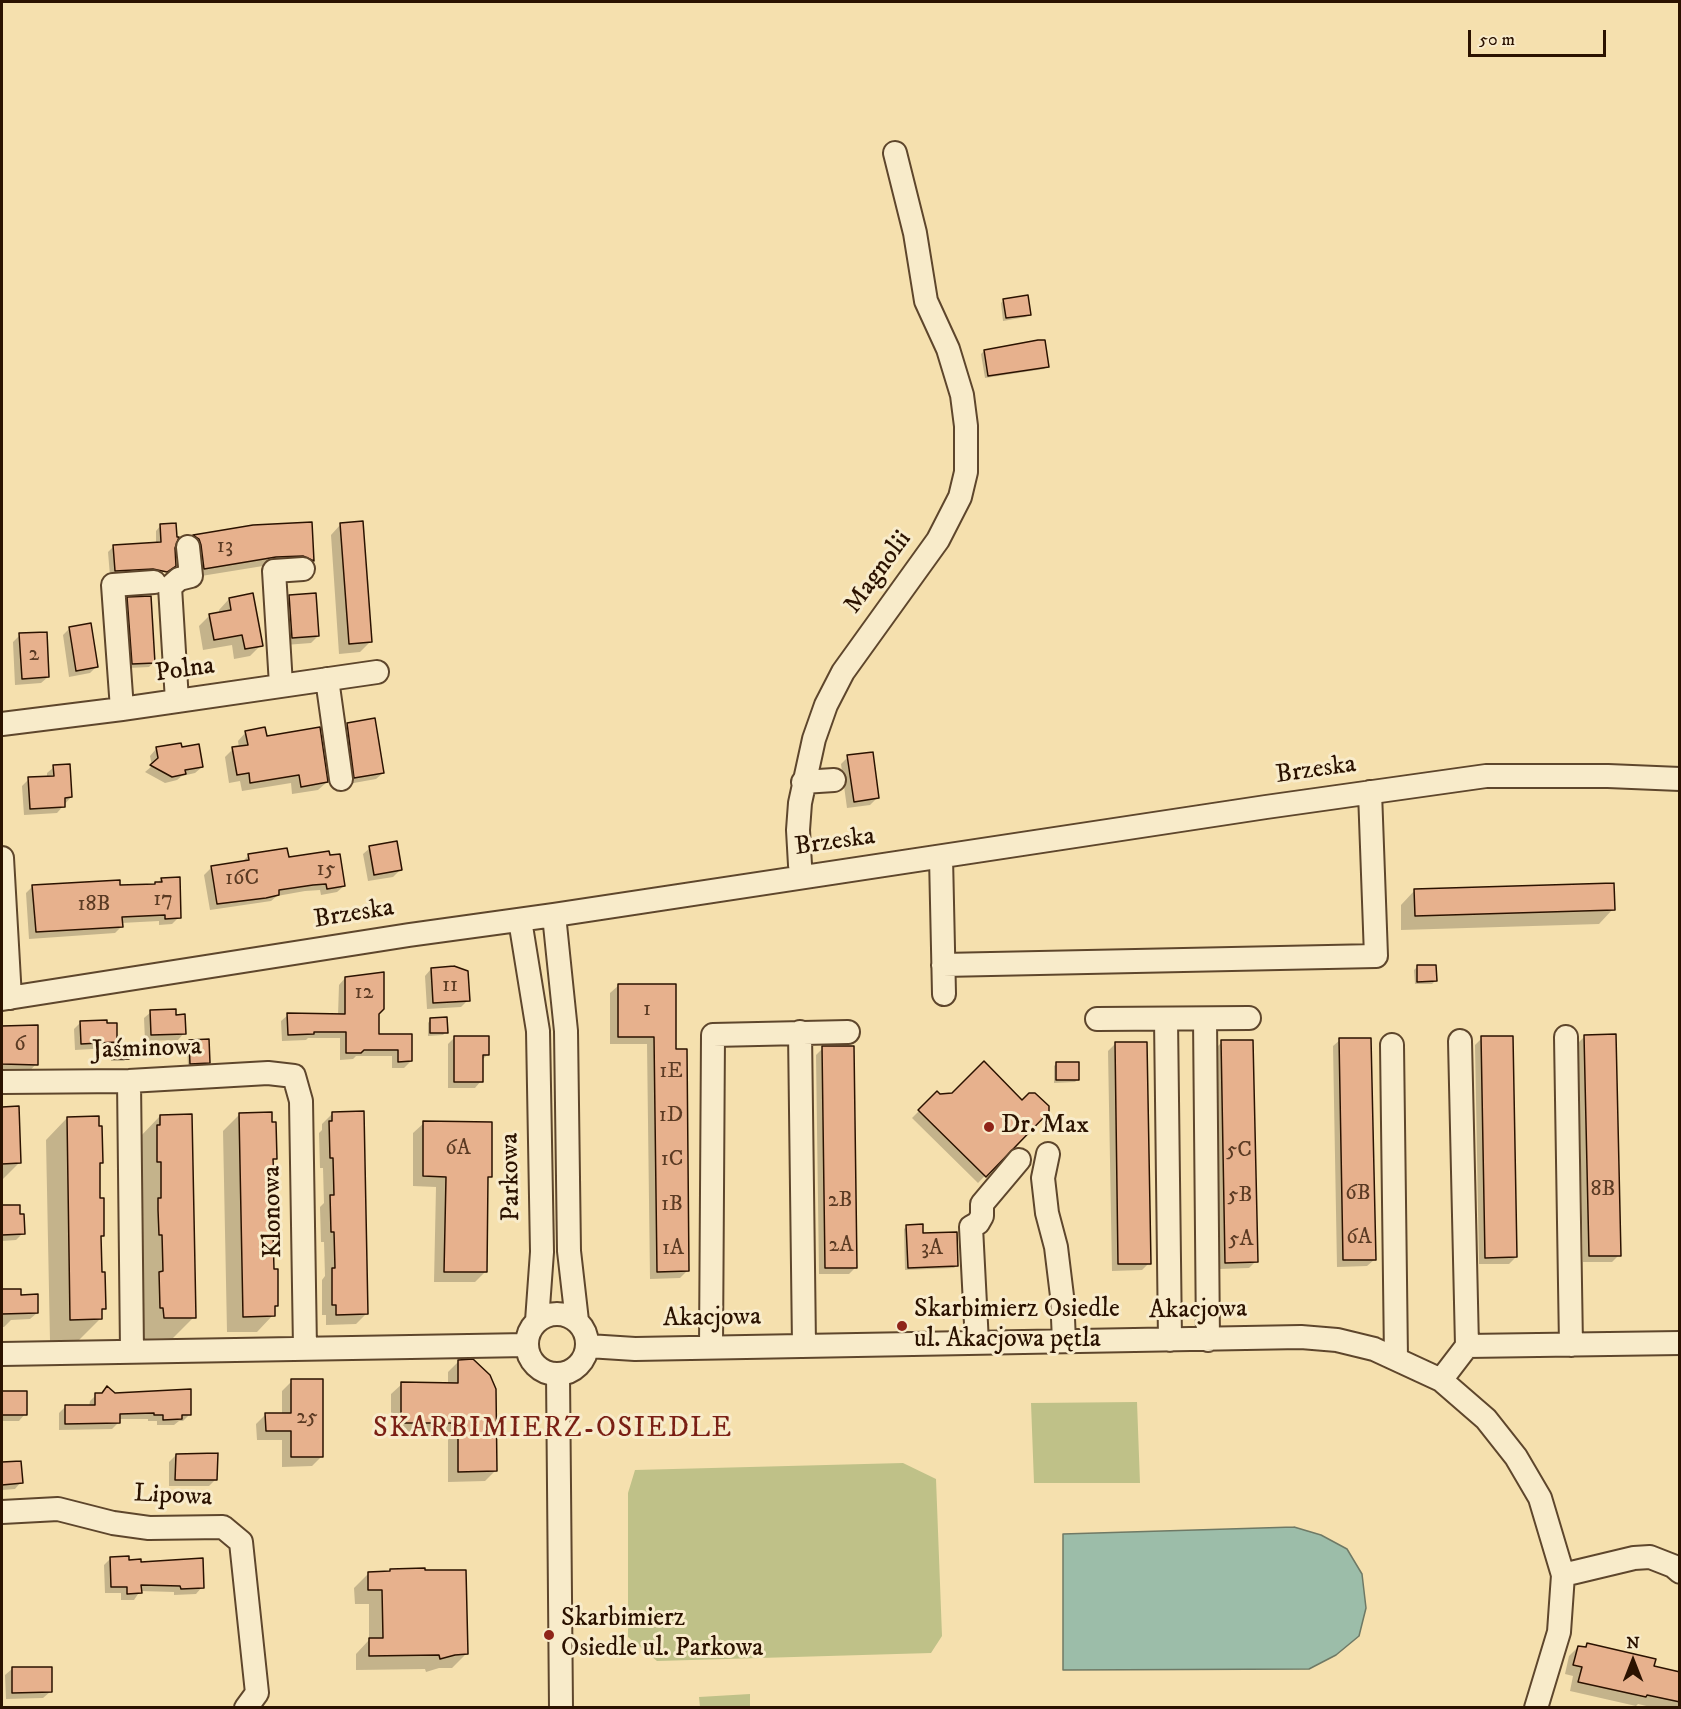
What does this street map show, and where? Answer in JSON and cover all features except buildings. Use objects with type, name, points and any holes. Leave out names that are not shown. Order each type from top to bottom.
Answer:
[{"type":"street","name":"Magnolii","points":[[802,876],[798,830],[803,782],[826,705],[843,672],[938,540],[960,497],[966,472],[967,448],[962,395],[948,350],[926,301],[915,233],[895,153]]},
{"type":"street","points":[[177,701],[170,587],[179,579],[190,576],[188,547]]},
{"type":"street","points":[[281,686],[274,571],[303,569]]},
{"type":"street","points":[[122,709],[113,585],[154,582]]},
{"type":"street","name":"Polna","points":[[2,724],[377,672]]},
{"type":"street","points":[[327,679],[341,779]]},
{"type":"street","name":"Brzeska","points":[[6,999],[802,876],[1486,776],[1608,776],[1680,779]]},
{"type":"street","points":[[803,782],[834,780]]},
{"type":"street","points":[[943,965],[1376,956],[1370,792]]},
{"type":"street","points":[[941,857],[944,994]]},
{"type":"street","points":[[2,858],[6,999]]},
{"type":"street","points":[[554,915],[566,1031],[568,1251],[577,1321],[587,1337],[588,1346],[586,1355],[575,1369],[558,1374],[540,1369],[533,1363],[526,1345],[529,1332],[537,1321],[553,1314],[561,1314],[577,1321]]},
{"type":"street","name":"Parkowa","points":[[520,920],[538,1031],[542,1252],[537,1321]]},
{"type":"street","points":[[1097,1019],[1249,1018]]},
{"type":"street","points":[[1166,1019],[1170,1340]]},
{"type":"street","points":[[1205,1019],[1208,1340]]},
{"type":"street","points":[[538,1031],[566,1031]]},
{"type":"street","points":[[801,1032],[804,1345]]},
{"type":"street","points":[[711,1347],[713,1035],[848,1032]]},
{"type":"street","points":[[1566,1037],[1571,1346]]},
{"type":"street","points":[[1441,1380],[1467,1346],[1460,1041]]},
{"type":"street","points":[[1392,1045],[1396,1358]]},
{"type":"street","name":"Jaśminowa","points":[[2,1082],[129,1081],[268,1073],[294,1076]]},
{"type":"street","name":"Klonowa","points":[[294,1076],[301,1101],[305,1348]]},
{"type":"street","points":[[129,1081],[132,1351]]},
{"type":"street","points":[[1048,1154],[1043,1178],[1047,1213],[1056,1247],[1062,1296],[1064,1341]]},
{"type":"street","points":[[977,1343],[971,1227],[978,1223],[982,1216],[982,1204],[1019,1160]]},
{"type":"street","points":[[541,1194],[568,1194]]},
{"type":"street","name":"Akacjowa","points":[[588,1346],[635,1349],[1301,1337],[1328,1339],[1374,1349],[1441,1380],[1486,1419],[1516,1456],[1540,1498],[1563,1575],[1559,1632],[1536,1707]]},
{"type":"street","points":[[1467,1346],[1680,1343]]},
{"type":"street","points":[[2,1354],[526,1345]]},
{"type":"street","points":[[558,1374],[561,1707]]},
{"type":"street","name":"Lipowa","points":[[2,1512],[58,1509],[149,1528],[223,1527],[241,1542],[257,1694],[246,1707]]},
{"type":"street","points":[[1563,1575],[1634,1558],[1650,1557],[1674,1566],[1680,1572]]},
{"type":"green space","points":[[1137,1402],[1140,1483],[1034,1483],[1031,1403]]},
{"type":"green space","points":[[903,1463],[936,1479],[942,1636],[931,1653],[657,1661],[628,1637],[628,1493],[635,1470]]},
{"type":"green space","points":[[750,1694],[750,1707],[700,1707],[699,1697]]},
{"type":"shaded area","points":[[1294,1527],[1321,1535],[1347,1549],[1362,1574],[1366,1608],[1359,1636],[1336,1655],[1309,1669],[1063,1670],[1063,1534]]},
{"type":"place","name":"Dr. Max","points":[[989,1127]]},
{"type":"place","name":"Skarbimierz Osiedle ul. Akacjowa pętla","points":[[902,1326]]},
{"type":"place","name":"Skarbimierz Osiedle ul. Parkowa","points":[[549,1635]]},
{"type":"district","name":"SKARBIMIERZ-OSIEDLE","points":[[553,1430]]}]
